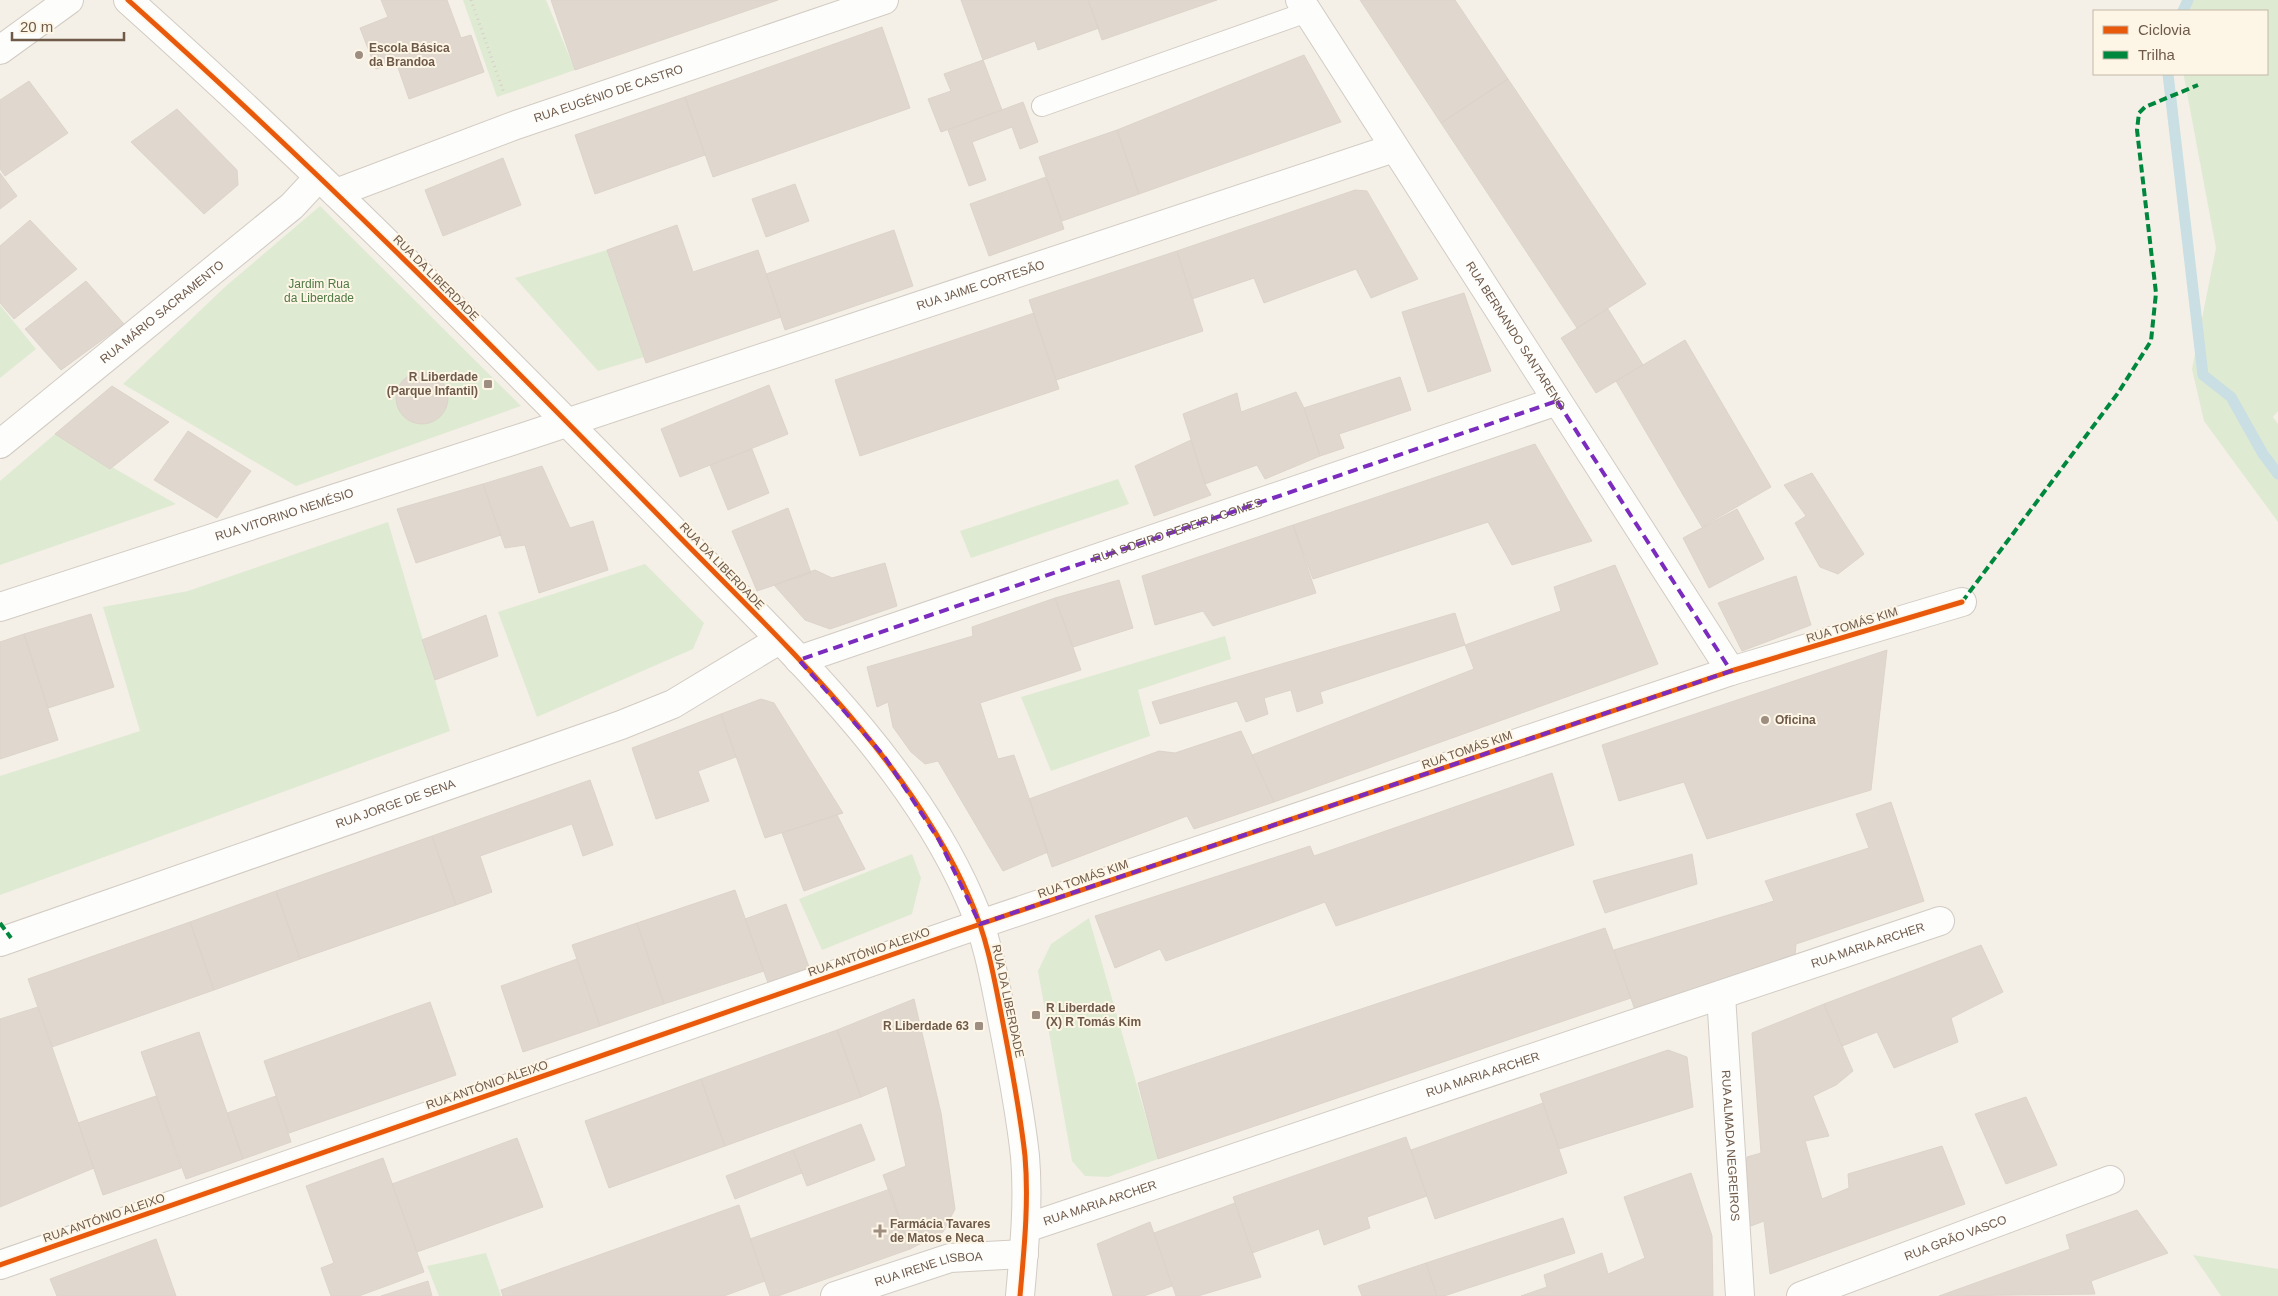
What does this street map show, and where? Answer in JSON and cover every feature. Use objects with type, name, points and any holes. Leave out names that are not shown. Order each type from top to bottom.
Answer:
[{"type":"street","points":[[0,50],[69,0]]},
{"type":"street","name":"RUA DA LIBERDADE","points":[[128,0],[327,185],[568,422],[799,660],[884,756],[939,840],[969,895],[991,962],[1018,1098],[1025,1158],[1025,1241],[1020,1296]]},
{"type":"street","name":"RUA EUGÉNIO DE CASTRO","points":[[327,185],[516,125],[884,0]]},
{"type":"street","name":"RUA BERNANDO SANTARENO","points":[[1304,6],[1732,671]]},
{"type":"street","name":"RUA JAIME CORTESÃO","points":[[568,422],[1394,148]]},
{"type":"street","name":"RUA MÁRIO SACRAMENTO","points":[[0,444],[292,206],[327,185]]},
{"type":"street","name":"RUA SOEIRO PEREIRA GOMES","points":[[799,660],[1557,401]]},
{"type":"street","name":"RUA VITORINO NEMÉSIO","points":[[0,607],[568,422]]},
{"type":"street","name":"RUA TOMÁS KIM","points":[[980,924],[1732,671],[1962,602]]},
{"type":"street","name":"RUA JORGE DE SENA","points":[[0,942],[621,725],[673,704],[779,640]]},
{"type":"street","name":"RUA MARIA ARCHER","points":[[1025,1241],[1721,996],[1940,921]]},
{"type":"street","name":"RUA ANTÓNIO ALEIXO","points":[[0,1265],[980,924]]},
{"type":"street","name":"RUA ALMADA NEGREIROS","points":[[1721,996],[1740,1296]]},
{"type":"street","name":"RUA GRÃO VASCO","points":[[1801,1296],[2110,1180]]},
{"type":"street","name":"RUA IRENE LISBOA","points":[[835,1296],[950,1258],[1025,1241]]},
{"type":"lane","points":[[1042,106],[1304,6]]},
{"type":"path","points":[[471,0],[516,125]]},
{"type":"highlighted area","points":[[1557,401],[1731,671],[980,924],[939,840],[884,756],[799,660]]},
{"type":"green space","points":[[463,0],[546,0],[575,70],[497,97]]},
{"type":"green space","points":[[2187,0],[2278,0],[2278,411],[2273,417],[2278,424],[2278,522],[2204,421],[2192,369],[2216,248],[2184,77],[2184,75],[2268,75],[2268,10],[2187,10]]},
{"type":"green space","name":"Jardim Rua da Liberdade","points":[[320,206],[521,406],[296,486],[123,384],[226,286]]},
{"type":"green space","points":[[607,250],[644,357],[598,371],[515,278]]},
{"type":"green space","points":[[0,305],[36,349],[0,378]]},
{"type":"green space","points":[[55,434],[176,504],[0,565],[0,481]]},
{"type":"green space","points":[[1118,479],[1129,504],[971,558],[960,531]]},
{"type":"green space","points":[[388,522],[450,731],[0,895],[0,776],[140,731],[103,607],[188,591]]},
{"type":"green space","points":[[645,564],[704,623],[693,649],[537,717],[498,612]]},
{"type":"green space","points":[[1225,636],[1231,659],[1138,690],[1150,736],[1051,771],[1021,697]]},
{"type":"green space","points":[[912,854],[921,878],[912,914],[822,950],[799,899]]},
{"type":"green space","points":[[1089,918],[1158,1159],[1108,1177],[1085,1176],[1072,1161],[1038,971],[1051,944]]},
{"type":"green space","points":[[486,1253],[501,1296],[439,1296],[427,1266]]},
{"type":"green space","points":[[2193,1255],[2278,1269],[2278,1296],[2221,1296]]},
{"type":"building","points":[[381,0],[447,0],[461,38],[471,35],[484,72],[409,99],[396,62],[376,69],[360,28],[388,17]]},
{"type":"building","points":[[551,0],[778,0],[575,70]]},
{"type":"building","points":[[961,0],[1088,0],[1099,28],[1038,50],[1035,41],[983,60]]},
{"type":"building","points":[[1088,0],[1217,0],[1102,40]]},
{"type":"building","points":[[1360,0],[1455,0],[1508,79],[1441,123]]},
{"type":"building","points":[[882,27],[910,108],[713,177],[685,97]]},
{"type":"building","points":[[1304,55],[1341,122],[1139,194],[1117,130]]},
{"type":"building","points":[[983,60],[1002,110],[941,132],[928,99],[951,91],[944,74]]},
{"type":"building","points":[[1508,79],[1646,284],[1577,328],[1441,123]]},
{"type":"building","points":[[29,81],[68,133],[5,176],[0,169],[0,100]]},
{"type":"building","points":[[685,97],[705,155],[595,194],[575,135]]},
{"type":"building","points":[[1023,102],[1038,142],[1020,149],[1012,127],[972,142],[986,180],[969,186],[948,130]]},
{"type":"building","points":[[177,109],[237,170],[238,185],[204,214],[131,142]]},
{"type":"building","points":[[1117,130],[1139,194],[1062,221],[1039,157]]},
{"type":"building","points":[[503,158],[521,205],[443,236],[425,190]]},
{"type":"building","points":[[0,173],[17,196],[0,209]]},
{"type":"building","points":[[1046,177],[1064,229],[989,256],[970,204]]},
{"type":"building","points":[[795,184],[809,221],[766,237],[752,199]]},
{"type":"building","points":[[1355,190],[1367,191],[1418,279],[1371,298],[1356,269],[1264,303],[1254,278],[1192,299],[1177,251]]},
{"type":"building","points":[[30,220],[77,269],[14,319],[0,303],[0,246]]},
{"type":"building","points":[[677,225],[693,272],[758,250],[781,317],[646,363],[607,250]]},
{"type":"building","points":[[894,230],[913,286],[785,330],[766,274]]},
{"type":"building","points":[[1177,251],[1203,331],[1056,380],[1029,300]]},
{"type":"building","points":[[86,281],[124,324],[61,370],[25,329]]},
{"type":"building","points":[[1464,293],[1491,371],[1428,392],[1402,312]]},
{"type":"building","points":[[1608,309],[1643,365],[1596,393],[1561,338]]},
{"type":"building","points":[[1034,313],[1059,389],[860,456],[835,380]]},
{"type":"building","points":[[1685,340],[1771,487],[1702,527],[1616,381]]},
{"type":"building","points":[[417,372],[427,372],[436,376],[444,384],[448,398],[444,412],[436,420],[427,424],[417,424],[408,420],[400,412],[396,403],[396,393],[400,384],[408,376]]},
{"type":"building","points":[[1400,377],[1411,410],[1339,434],[1344,448],[1320,456],[1304,408]]},
{"type":"building","points":[[769,385],[788,434],[680,477],[661,429]]},
{"type":"building","points":[[112,386],[169,422],[110,469],[55,434]]},
{"type":"building","points":[[1296,392],[1304,408],[1320,456],[1265,479],[1257,465],[1205,484],[1183,414],[1237,393],[1241,412]]},
{"type":"building","points":[[188,431],[251,471],[217,518],[154,480]]},
{"type":"building","points":[[1191,440],[1205,484],[1211,495],[1154,516],[1135,466]]},
{"type":"building","points":[[1535,444],[1592,541],[1512,565],[1488,522],[1313,579],[1293,525]]},
{"type":"building","points":[[752,449],[769,493],[728,510],[710,465]]},
{"type":"building","points":[[542,466],[570,528],[593,521],[608,570],[539,593],[525,545],[505,548],[483,484]]},
{"type":"building","points":[[1812,473],[1864,554],[1838,574],[1820,567],[1795,523],[1806,516],[1784,485]]},
{"type":"building","points":[[483,484],[501,535],[416,563],[397,509]]},
{"type":"building","points":[[788,508],[811,573],[757,591],[732,531]]},
{"type":"building","points":[[1737,509],[1764,559],[1709,588],[1683,538]]},
{"type":"building","points":[[1293,525],[1316,593],[1213,626],[1203,611],[1155,625],[1142,576]]},
{"type":"building","points":[[885,563],[897,606],[830,629],[805,620],[774,585],[815,570],[832,578]]},
{"type":"building","points":[[1615,565],[1658,664],[1274,802],[1252,755],[1474,669],[1465,645],[1561,611],[1554,587]]},
{"type":"building","points":[[1796,576],[1811,625],[1742,651],[1718,603]]},
{"type":"building","points":[[1119,580],[1133,628],[1073,647],[1055,598]]},
{"type":"building","points":[[1055,598],[1081,670],[980,703],[998,759],[1014,755],[1048,852],[1003,871],[938,761],[925,764],[911,752],[893,727],[888,702],[877,707],[867,667],[973,636],[972,627]]},
{"type":"building","points":[[1455,613],[1465,645],[1320,692],[1323,703],[1297,712],[1291,690],[1264,698],[1268,714],[1246,722],[1237,701],[1160,724],[1152,702]]},
{"type":"building","points":[[91,614],[114,687],[48,708],[24,634]]},
{"type":"building","points":[[486,615],[498,656],[435,680],[422,640]]},
{"type":"building","points":[[24,634],[58,740],[0,759],[0,642]]},
{"type":"building","points":[[1887,650],[1871,790],[1707,839],[1684,782],[1619,801],[1602,745]]},
{"type":"building","points":[[761,699],[774,703],[843,813],[765,838],[721,714]]},
{"type":"building","points":[[721,714],[736,757],[698,771],[709,801],[656,819],[632,748]]},
{"type":"building","points":[[1241,731],[1274,802],[1194,829],[1187,816],[1052,867],[1029,799],[1159,751],[1175,753]]},
{"type":"building","points":[[1552,773],[1574,845],[1336,926],[1325,902],[1166,961],[1160,949],[1115,968],[1095,916],[1310,846],[1314,856]]},
{"type":"building","points":[[590,780],[613,845],[583,856],[572,824],[480,856],[492,892],[456,905],[432,836]]},
{"type":"building","points":[[1891,802],[1924,901],[1796,944],[1795,955],[1635,1010],[1614,950],[1774,901],[1765,881],[1869,848],[1856,814]]},
{"type":"building","points":[[837,815],[865,869],[804,891],[782,833]]},
{"type":"building","points":[[432,836],[456,905],[300,959],[276,891]]},
{"type":"building","points":[[1692,854],[1697,884],[1605,913],[1593,881]]},
{"type":"building","points":[[735,890],[764,971],[664,1004],[637,923]]},
{"type":"building","points":[[276,891],[300,959],[214,990],[190,922]]},
{"type":"building","points":[[786,904],[809,967],[768,983],[745,919]]},
{"type":"building","points":[[190,922],[214,990],[52,1047],[28,979]]},
{"type":"building","points":[[637,923],[664,1004],[600,1026],[572,945]]},
{"type":"building","points":[[1605,928],[1631,998],[1158,1159],[1138,1083]]},
{"type":"building","points":[[1981,945],[2003,992],[1951,1018],[1958,1042],[1894,1068],[1877,1032],[1842,1046],[1824,1004]]},
{"type":"building","points":[[577,959],[600,1026],[523,1052],[501,986]]},
{"type":"building","points":[[914,999],[941,1113],[955,1209],[943,1232],[910,1249],[883,1175],[906,1166],[887,1086],[861,1097],[837,1030]]},
{"type":"building","points":[[430,1002],[456,1075],[289,1133],[264,1061]]},
{"type":"building","points":[[1824,1004],[1853,1071],[1836,1085],[1813,1096],[1829,1136],[1805,1141],[1822,1199],[1849,1188],[1848,1174],[1942,1146],[1965,1204],[1770,1274],[1764,1221],[1751,1226],[1742,1193],[1747,1157],[1761,1153],[1752,1033]]},
{"type":"building","points":[[38,1007],[94,1168],[0,1207],[0,1019]]},
{"type":"building","points":[[837,1030],[861,1097],[725,1146],[701,1079]]},
{"type":"building","points":[[199,1032],[243,1159],[186,1179],[141,1052]]},
{"type":"building","points":[[1668,1050],[1687,1057],[1693,1107],[1559,1149],[1540,1094]]},
{"type":"building","points":[[701,1079],[725,1146],[609,1188],[585,1121]]},
{"type":"building","points":[[156,1096],[181,1168],[103,1195],[78,1123]]},
{"type":"building","points":[[276,1096],[291,1142],[243,1159],[227,1113]]},
{"type":"building","points":[[2026,1097],[2057,1165],[2006,1184],[1975,1114]]},
{"type":"building","points":[[1543,1103],[1567,1173],[1435,1219],[1411,1150]]},
{"type":"building","points":[[861,1124],[875,1160],[807,1186],[793,1150]]},
{"type":"building","points":[[1406,1137],[1427,1196],[1367,1217],[1370,1228],[1324,1245],[1319,1229],[1252,1253],[1233,1197]]},
{"type":"building","points":[[517,1138],[543,1207],[417,1252],[392,1184]]},
{"type":"building","points":[[793,1150],[802,1173],[735,1199],[726,1176]]},
{"type":"building","points":[[383,1158],[424,1272],[359,1296],[331,1296],[321,1268],[334,1263],[306,1186]]},
{"type":"building","points":[[1691,1173],[1712,1236],[1713,1296],[1521,1296],[1547,1287],[1544,1275],[1602,1253],[1608,1274],[1645,1258],[1624,1197]]},
{"type":"building","points":[[890,1189],[910,1249],[778,1296],[770,1296],[750,1239]]},
{"type":"building","points":[[1235,1203],[1261,1277],[1198,1296],[1176,1296],[1154,1233]]},
{"type":"building","points":[[739,1205],[765,1281],[724,1296],[503,1296],[501,1290]]},
{"type":"building","points":[[2137,1210],[2168,1253],[2091,1281],[2095,1294],[1939,1296],[2070,1249],[2066,1235]]},
{"type":"building","points":[[1563,1218],[1575,1253],[1444,1296],[1437,1296],[1426,1263]]},
{"type":"building","points":[[1150,1222],[1172,1286],[1144,1296],[1113,1296],[1097,1244]]},
{"type":"building","points":[[156,1239],[176,1296],[57,1296],[50,1279]]},
{"type":"building","points":[[1426,1263],[1437,1296],[1362,1296],[1358,1286]]},
{"type":"building","points":[[428,1281],[432,1296],[381,1296]]},
{"type":"waterway","points":[[2183,10],[2188,0]]},
{"type":"waterway","points":[[2168,75],[2203,375],[2231,397],[2263,454],[2278,474]]},
{"type":"marked path","points":[[1962,602],[2118,393],[2151,341],[2156,293],[2137,130],[2139,113],[2145,107],[2198,85]]},
{"type":"marked path","points":[[0,923],[11,938]]},
{"type":"cycle path","points":[[128,0],[334,191],[600,456],[793,653],[875,746],[911,795],[943,846],[970,899],[981,928],[993,972],[1015,1087],[1025,1156],[1026,1209],[1020,1296]]},
{"type":"cycle path","points":[[0,1265],[957,932],[1731,671],[1962,602]]},
{"type":"place","name":"Escola Básica da Brandoa","points":[[359,55]]},
{"type":"place","name":"R Liberdade (Parque Infantil)","points":[[488,384]]},
{"type":"place","name":"Oficina","points":[[1765,720]]},
{"type":"place","name":"R Liberdade (X) R Tomás Kim","points":[[1036,1015]]},
{"type":"place","name":"R Liberdade 63","points":[[979,1026]]},
{"type":"place","name":"Farmácia Tavares de Matos e Neca","points":[[880,1231]]}]
